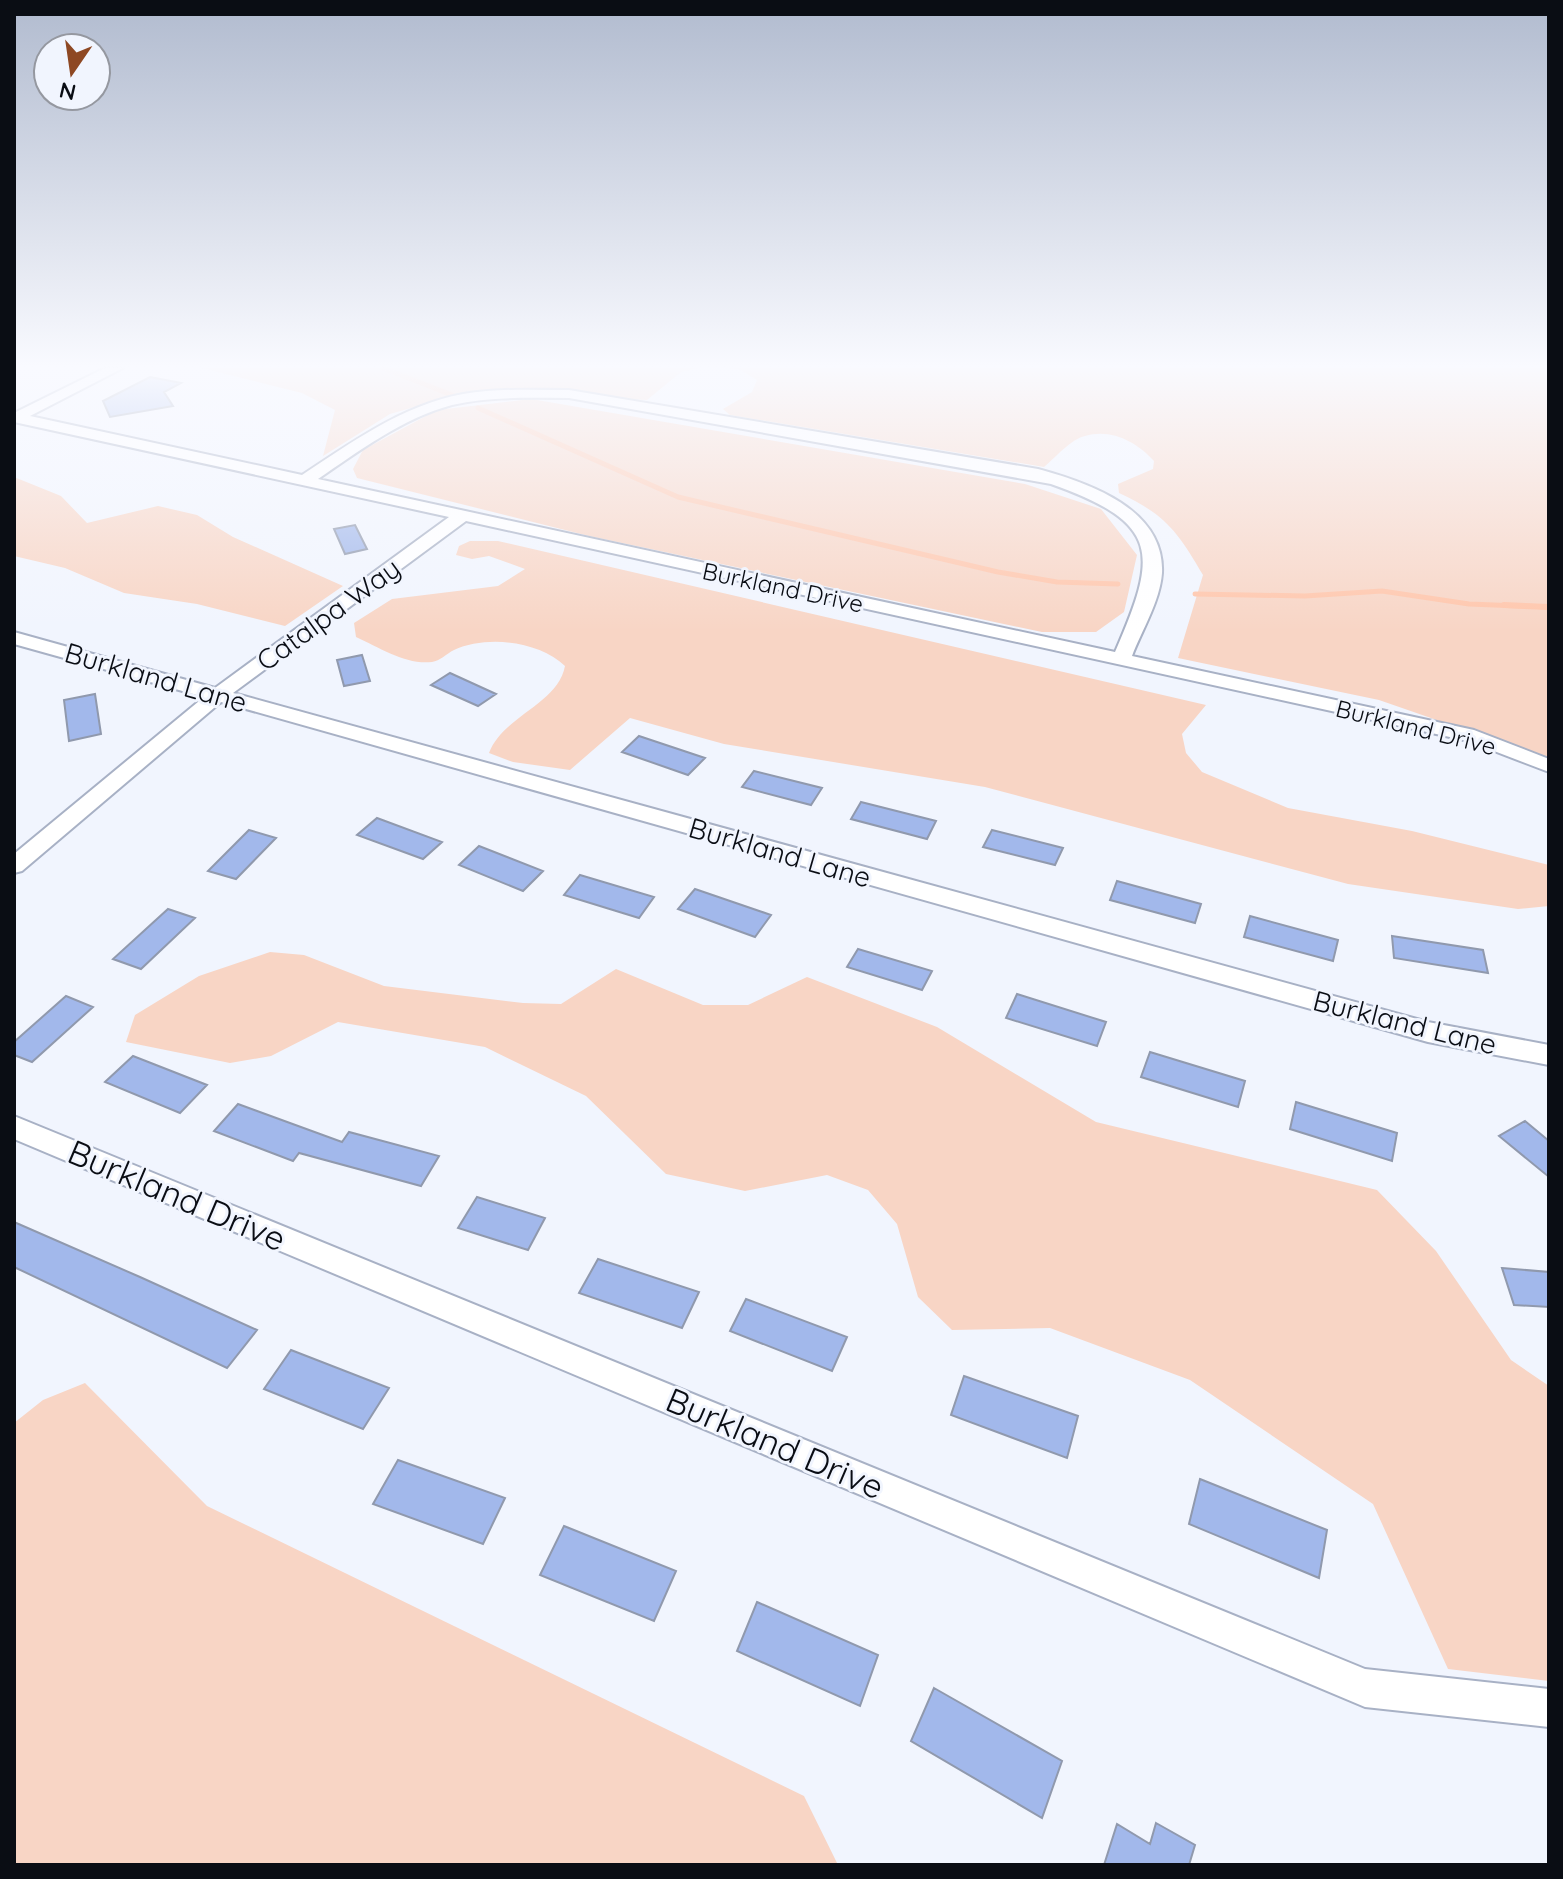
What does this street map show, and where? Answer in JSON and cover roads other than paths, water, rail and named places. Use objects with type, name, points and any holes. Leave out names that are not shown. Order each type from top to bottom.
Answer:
[{"type":"street","name":"Burkland Drive","points":[[195,456],[307,479],[460,517],[1474,736],[1549,766]]},
{"type":"street","points":[[307,479],[342,456]]},
{"type":"street","points":[[931,456],[1038,474],[1111,500],[1148,536],[1153,573],[1121,660]]},
{"type":"street","name":"Catalpa Way","points":[[14,866],[218,695],[460,517]]},
{"type":"street","name":"Burkland Lane","points":[[14,638],[1428,1032],[1549,1055]]},
{"type":"street","name":"Burkland Drive","points":[[14,1127],[1365,1688],[1549,1708]]},
{"type":"waterway","points":[[585,456],[678,497],[998,572],[1057,582],[1118,584]]},
{"type":"waterway","points":[[1195,594],[1305,596],[1382,591],[1469,604],[1549,607],[1504,605]]}]
